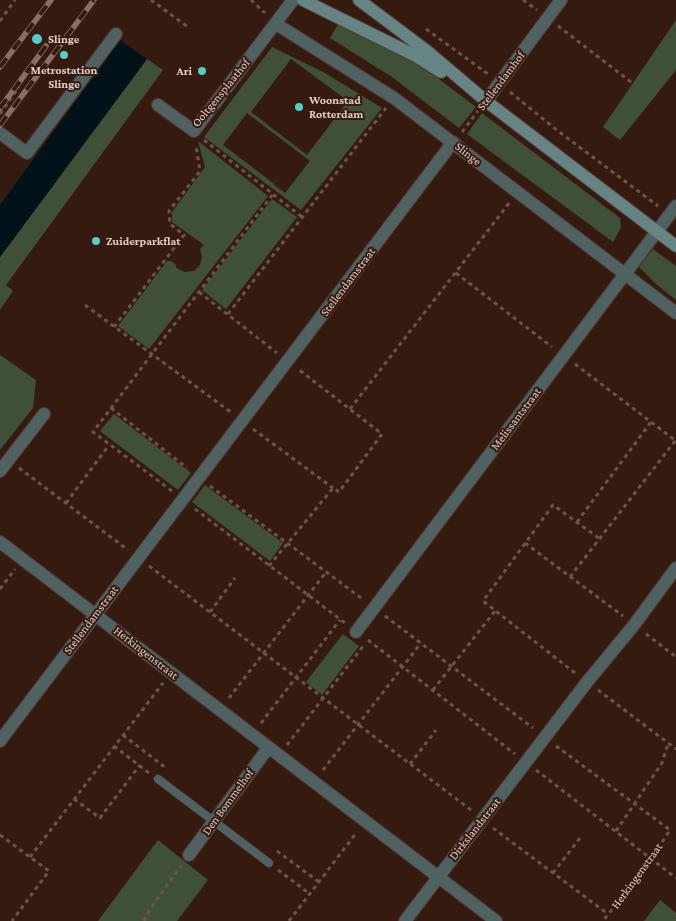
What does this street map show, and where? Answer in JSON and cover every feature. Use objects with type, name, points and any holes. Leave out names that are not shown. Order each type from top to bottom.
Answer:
[{"type":"street","points":[[276,24],[293,0]]},
{"type":"street","points":[[303,0],[414,55],[486,101]]},
{"type":"street","points":[[359,0],[427,51],[486,101],[676,246]]},
{"type":"street","name":"Stellendamhof","points":[[486,101],[561,0]]},
{"type":"street","name":"Slinge","points":[[276,24],[394,98],[676,313]]},
{"type":"street","name":"Ooltgensplaathof","points":[[158,105],[194,131],[276,24]]},
{"type":"street","points":[[0,133],[28,153],[116,34]]},
{"type":"street","name":"Stellendamstraat","points":[[0,741],[453,142]]},
{"type":"street","name":"Melissantstraat","points":[[356,632],[673,210]]},
{"type":"street","points":[[0,471],[44,414]]},
{"type":"street","name":"Herkingenstraat","points":[[0,542],[437,878],[496,921]]},
{"type":"street","name":"Dirkslandstraat","points":[[405,921],[544,737],[634,625],[676,568]]},
{"type":"street","name":"Den Bommelhof","points":[[189,855],[268,748]]},
{"type":"lane","points":[[158,779],[269,863]]},
{"type":"path","points":[[0,21],[15,0]]},
{"type":"path","points":[[151,0],[188,27]]},
{"type":"path","points":[[523,0],[631,82]]},
{"type":"path","points":[[424,28],[500,83],[558,131],[673,210]]},
{"type":"path","points":[[0,114],[19,87]]},
{"type":"path","points":[[228,314],[394,98]]},
{"type":"path","name":"Stellendamhof","points":[[453,142],[486,101]]},
{"type":"path","points":[[194,131],[302,217]]},
{"type":"path","points":[[114,327],[184,235],[170,224],[169,211],[200,171],[194,131]]},
{"type":"path","points":[[350,409],[518,192]]},
{"type":"path","points":[[272,194],[93,432],[356,632]]},
{"type":"path","points":[[85,305],[339,492],[382,434],[199,292]]},
{"type":"path","points":[[111,408],[287,544],[635,805]]},
{"type":"path","points":[[577,522],[651,422]]},
{"type":"path","points":[[570,577],[676,441]]},
{"type":"path","points":[[66,503],[109,445]]},
{"type":"path","points":[[9,460],[608,914]]},
{"type":"path","points":[[269,566],[333,488]]},
{"type":"path","points":[[483,601],[553,505],[600,539]]},
{"type":"path","points":[[525,543],[676,657]]},
{"type":"path","points":[[0,589],[23,559]]},
{"type":"path","points":[[220,710],[326,572]]},
{"type":"path","points":[[210,612],[235,578]]},
{"type":"path","points":[[433,690],[495,611]]},
{"type":"path","points":[[251,735],[340,620]]},
{"type":"path","points":[[279,756],[368,641]]},
{"type":"path","points":[[313,783],[421,643]]},
{"type":"path","points":[[30,857],[171,672]]},
{"type":"path","points":[[410,764],[436,730]]},
{"type":"path","points":[[616,831],[662,763],[668,744]]},
{"type":"path","points":[[114,746],[158,779]]},
{"type":"path","points":[[74,799],[100,818],[140,765]]},
{"type":"path","name":"Herkingenstraat","points":[[603,921],[651,859],[670,830],[635,805]]},
{"type":"path","points":[[289,921],[364,822]]},
{"type":"path","points":[[0,835],[48,871],[12,921]]},
{"type":"path","points":[[554,872],[580,838]]},
{"type":"path","points":[[144,921],[150,909],[189,855]]},
{"type":"path","points":[[269,863],[310,894]]},
{"type":"green space","points":[[676,20],[676,70],[620,140],[603,127]]},
{"type":"green space","points":[[340,21],[419,64],[476,107],[459,128],[392,77],[330,38]]},
{"type":"green space","points":[[272,47],[325,73],[382,108],[301,210],[204,137]],"holes":[[[291,59],[348,101],[307,155],[251,112]],[[247,113],[310,161],[285,193],[273,184],[281,173],[273,183],[223,145]]]},
{"type":"green space","points":[[147,59],[163,70],[6,285],[13,291],[0,310],[0,257]]},
{"type":"green space","points":[[482,113],[620,218],[621,228],[613,242],[467,134]]},
{"type":"green space","points":[[198,141],[268,196],[149,349],[118,326],[167,261],[171,261],[176,265],[176,268],[185,272],[194,271],[200,265],[202,257],[200,249],[204,245],[172,222],[172,212],[205,167]]},
{"type":"green space","points":[[272,199],[297,217],[226,309],[202,290]]},
{"type":"green space","points":[[653,249],[676,266],[676,300],[639,267]]},
{"type":"green space","points":[[0,355],[36,380],[33,408],[0,450]]},
{"type":"green space","points":[[114,414],[191,473],[178,490],[100,431]]},
{"type":"green space","points":[[205,485],[283,543],[270,561],[192,502]]},
{"type":"green space","points":[[343,634],[359,646],[322,695],[306,682]]},
{"type":"green space","points":[[158,840],[208,880],[177,921],[98,921]]},
{"type":"green space","points":[[660,900],[676,913],[676,921],[644,921]]},
{"type":"shaded area","points":[[120,40],[147,59],[0,257],[0,205]]},
{"type":"railway","points":[[0,67],[51,0]]},
{"type":"railway","points":[[0,125],[94,0]]},
{"type":"railway","points":[[0,108],[46,46]]},
{"type":"place","name":"Slinge","points":[[37,39]]},
{"type":"place","name":"Metrostation Slinge","points":[[64,55]]},
{"type":"place","name":"Ari","points":[[202,71]]},
{"type":"place","name":"Woonstad Rotterdam","points":[[299,107]]},
{"type":"place","name":"Zuiderparkflat","points":[[96,241]]}]
